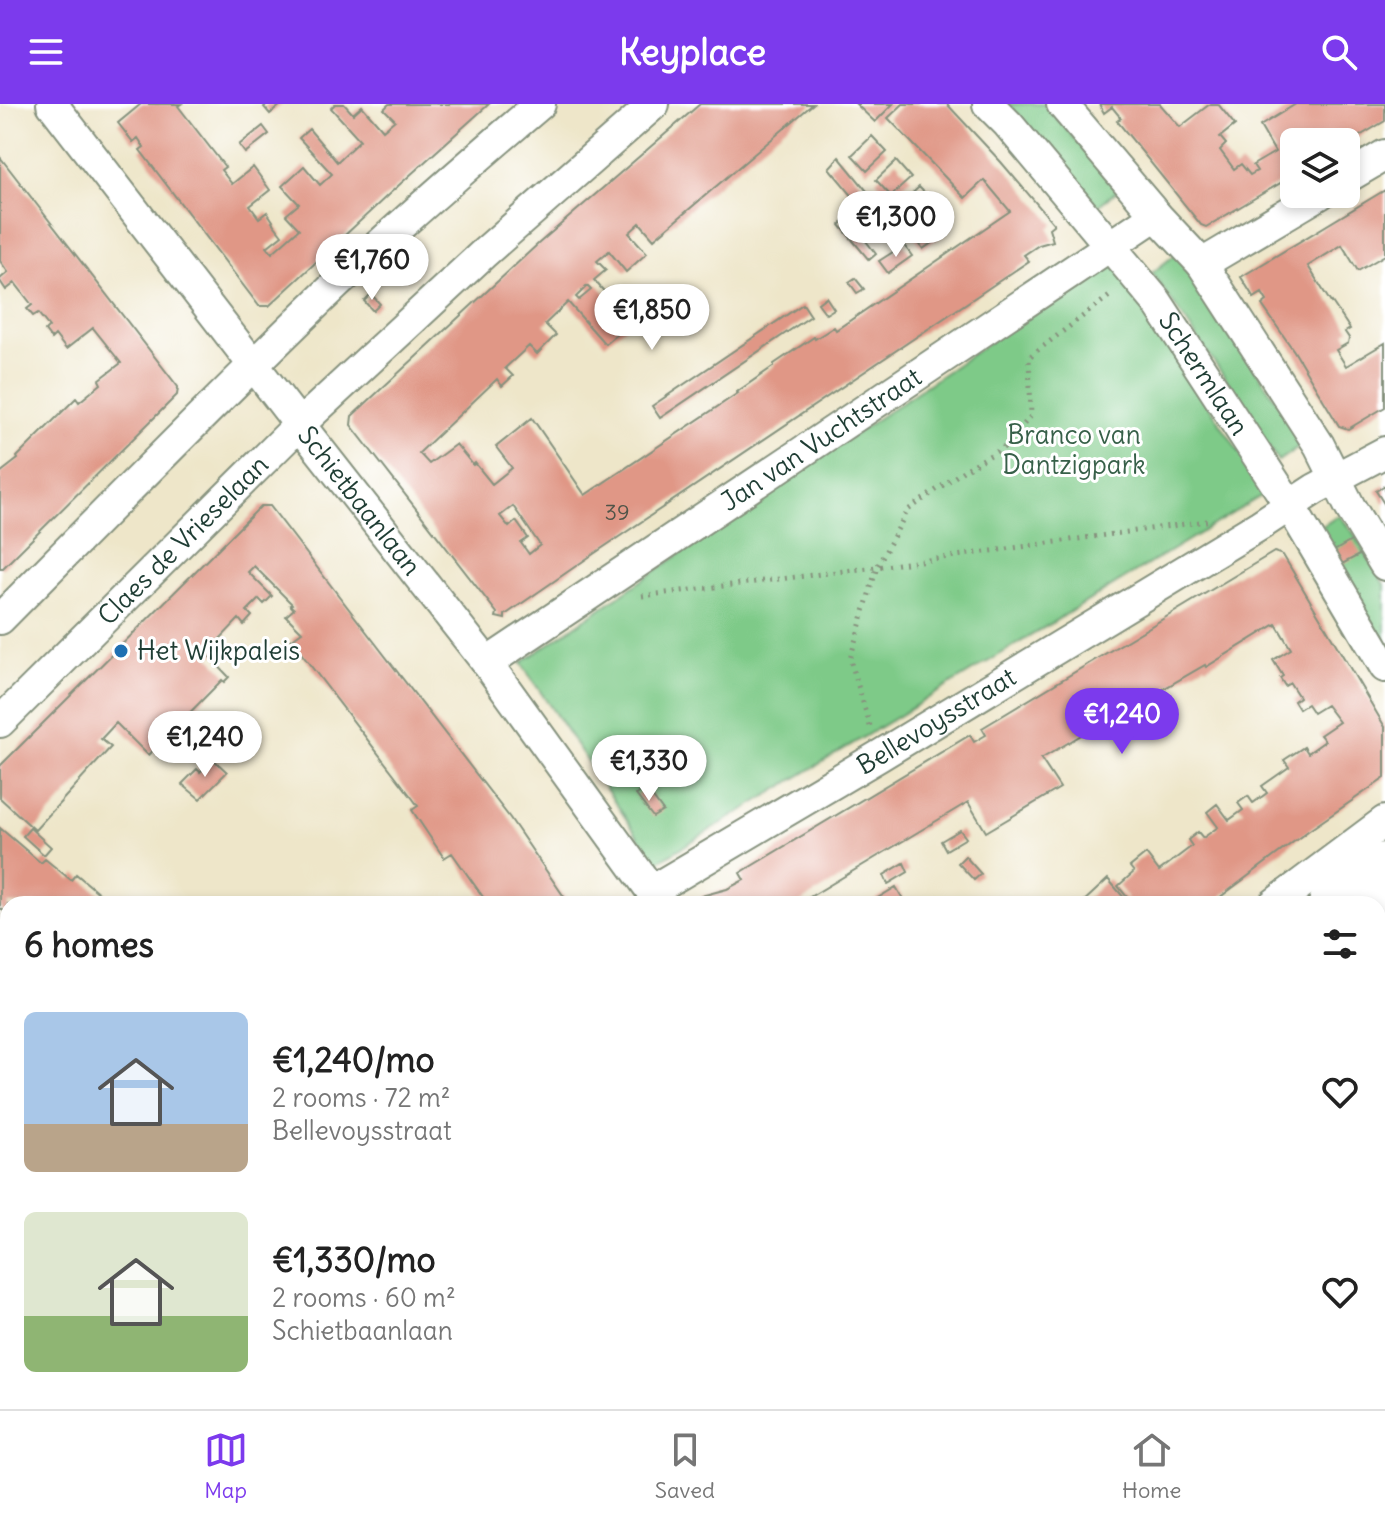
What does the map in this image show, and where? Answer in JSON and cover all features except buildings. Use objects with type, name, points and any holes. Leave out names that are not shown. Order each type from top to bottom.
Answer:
[{"type":"main road","points":[[1342,896],[1385,865]]},
{"type":"street","points":[[0,619],[324,297],[540,104]]},
{"type":"street","name":"Claes de Vrieselaan","points":[[0,722],[299,425],[483,254],[654,104]]},
{"type":"street","name":"Schermlaan","points":[[988,104],[1157,302],[1289,504],[1385,667]]},
{"type":"street","points":[[1062,104],[1202,264],[1319,445],[1350,507],[1385,565]]},
{"type":"street","name":"Schietbaanlaan","points":[[68,109],[254,366],[487,663],[655,896]]},
{"type":"street","points":[[1360,170],[1385,155]]},
{"type":"street","points":[[1202,264],[1296,208]]},
{"type":"street","name":"Jan van Vuchtstraat","points":[[487,663],[1156,215]]},
{"type":"street","name":"Bellevoysstraat","points":[[658,896],[879,756],[1246,534],[1289,504],[1385,452]]},
{"type":"street","points":[[1285,896],[1385,821]]},
{"type":"path","points":[[879,756],[850,659],[877,567],[908,510],[966,469],[1003,448],[1031,416],[1029,357],[1135,277]]},
{"type":"path","points":[[640,597],[1215,520]]},
{"type":"green space","points":[[1002,104],[1045,104],[1118,190],[1094,209]]},
{"type":"green space","points":[[1176,254],[1208,296],[1304,443],[1278,461],[1228,382],[1152,273]]},
{"type":"green space","name":"Branco van Dantzigpark","points":[[1112,258],[1266,493],[656,863],[521,663]]},
{"type":"green space","points":[[1339,515],[1353,532],[1385,586],[1385,645],[1318,529]]},
{"type":"place","name":"Het Wijkpaleis","points":[[121,651]]}]
